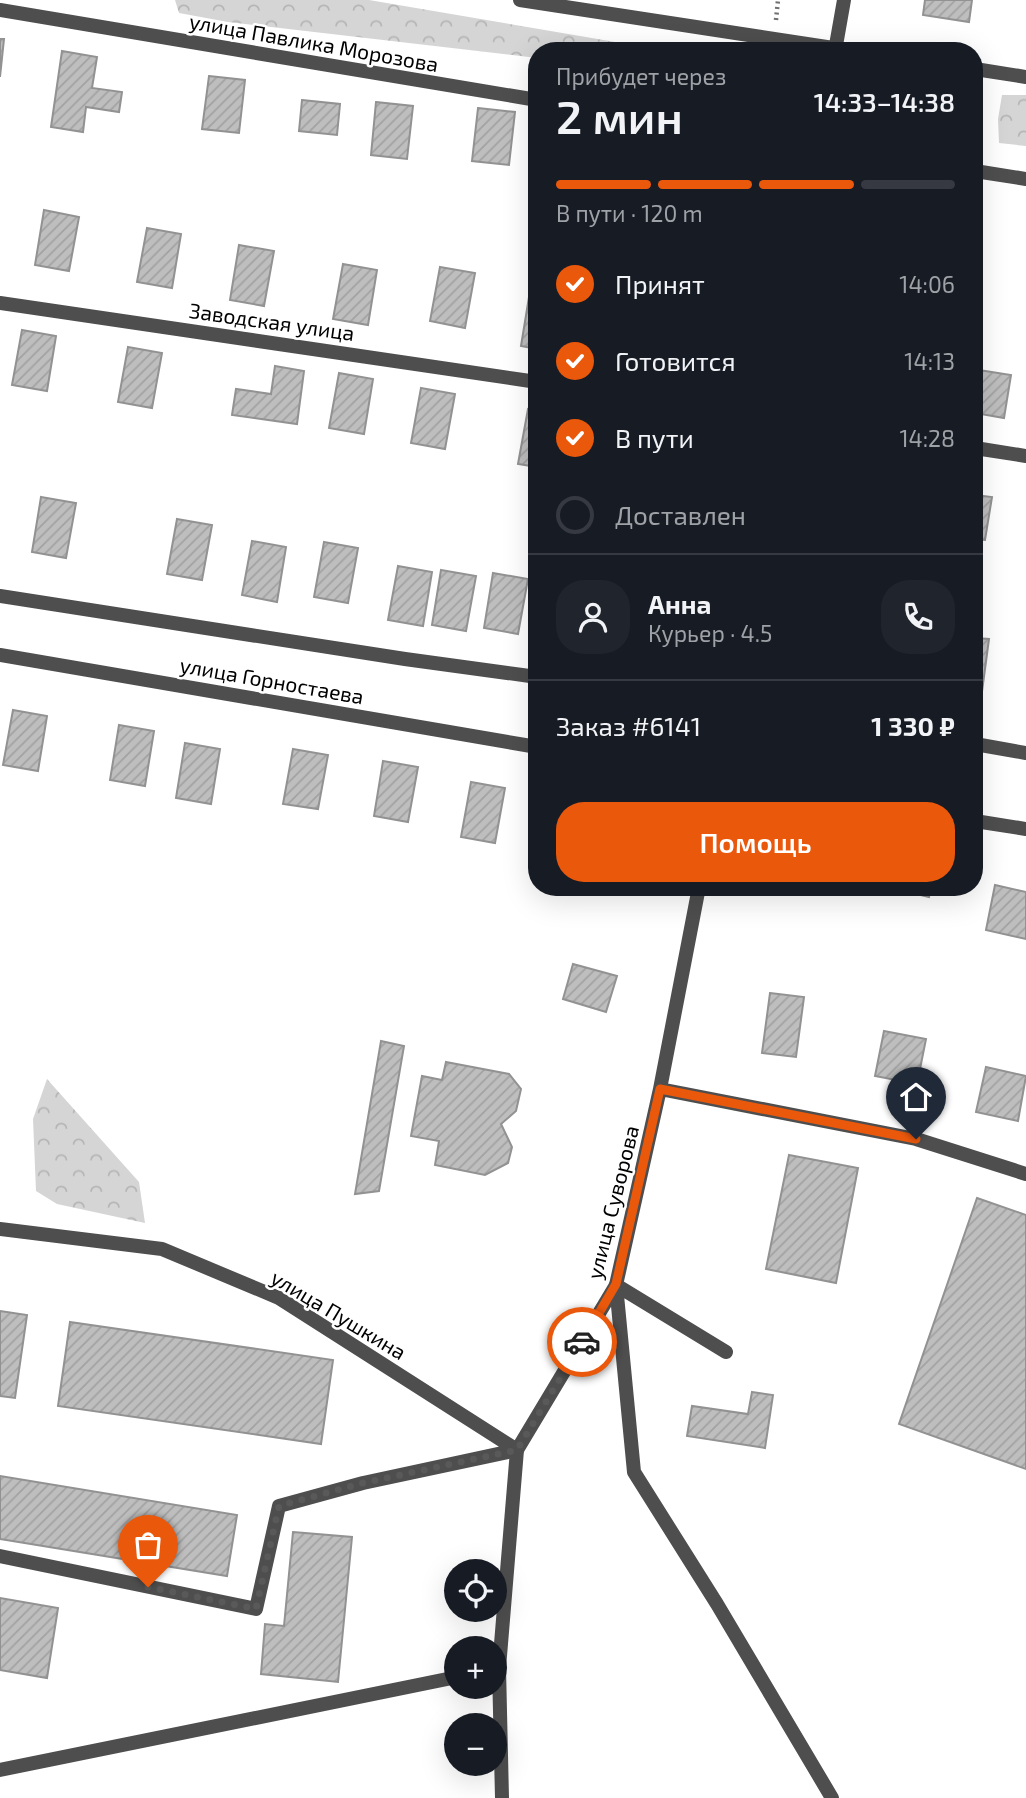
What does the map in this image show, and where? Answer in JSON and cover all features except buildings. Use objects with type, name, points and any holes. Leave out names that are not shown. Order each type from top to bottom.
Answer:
[{"type":"street","points":[[520,0],[791,42]]},
{"type":"street","points":[[837,42],[844,0]]},
{"type":"street","name":"улица Павлика Морозова","points":[[0,10],[528,98]]},
{"type":"street","points":[[983,70],[1026,77]]},
{"type":"street","points":[[983,172],[1026,179]]},
{"type":"street","name":"Заводская улица","points":[[0,303],[528,381]]},
{"type":"street","points":[[983,449],[1026,456]]},
{"type":"street","name":"улица Горностаева","points":[[0,596],[528,676]]},
{"type":"street","name":"улица Горностаева","points":[[0,655],[528,745]]},
{"type":"street","points":[[983,745],[1026,753]]},
{"type":"street","points":[[983,822],[1026,829]]},
{"type":"street","name":"улица Суворова","points":[[500,1636],[517,1450],[616,1284],[660,1089],[697,896]]},
{"type":"street","points":[[660,1089],[916,1139],[1026,1174]]},
{"type":"street","name":"улица Пушкина","points":[[0,1229],[162,1249],[279,1298],[517,1450]]},
{"type":"street","points":[[616,1284],[726,1352]]},
{"type":"street","points":[[616,1284],[634,1472],[717,1604],[832,1798]]},
{"type":"street","points":[[0,1556],[256,1609],[279,1506],[363,1483],[517,1450]]},
{"type":"street","points":[[0,1770],[444,1679]]},
{"type":"street","name":"улица Суворова","points":[[498,1699],[502,1798]]},
{"type":"green space","points":[[175,0],[369,0],[615,42],[528,42],[528,57],[228,22],[179,13]]},
{"type":"green space","points":[[1002,95],[1026,95],[1026,146],[999,143],[998,119]]},
{"type":"green space","points":[[47,1079],[139,1182],[145,1223],[57,1204],[36,1191],[33,1119]]},
{"type":"way so far","points":[[148,1587],[256,1609],[279,1506],[363,1483],[517,1450],[582,1342]]},
{"type":"route","points":[[582,1342],[616,1284],[660,1089],[916,1139]]}]
